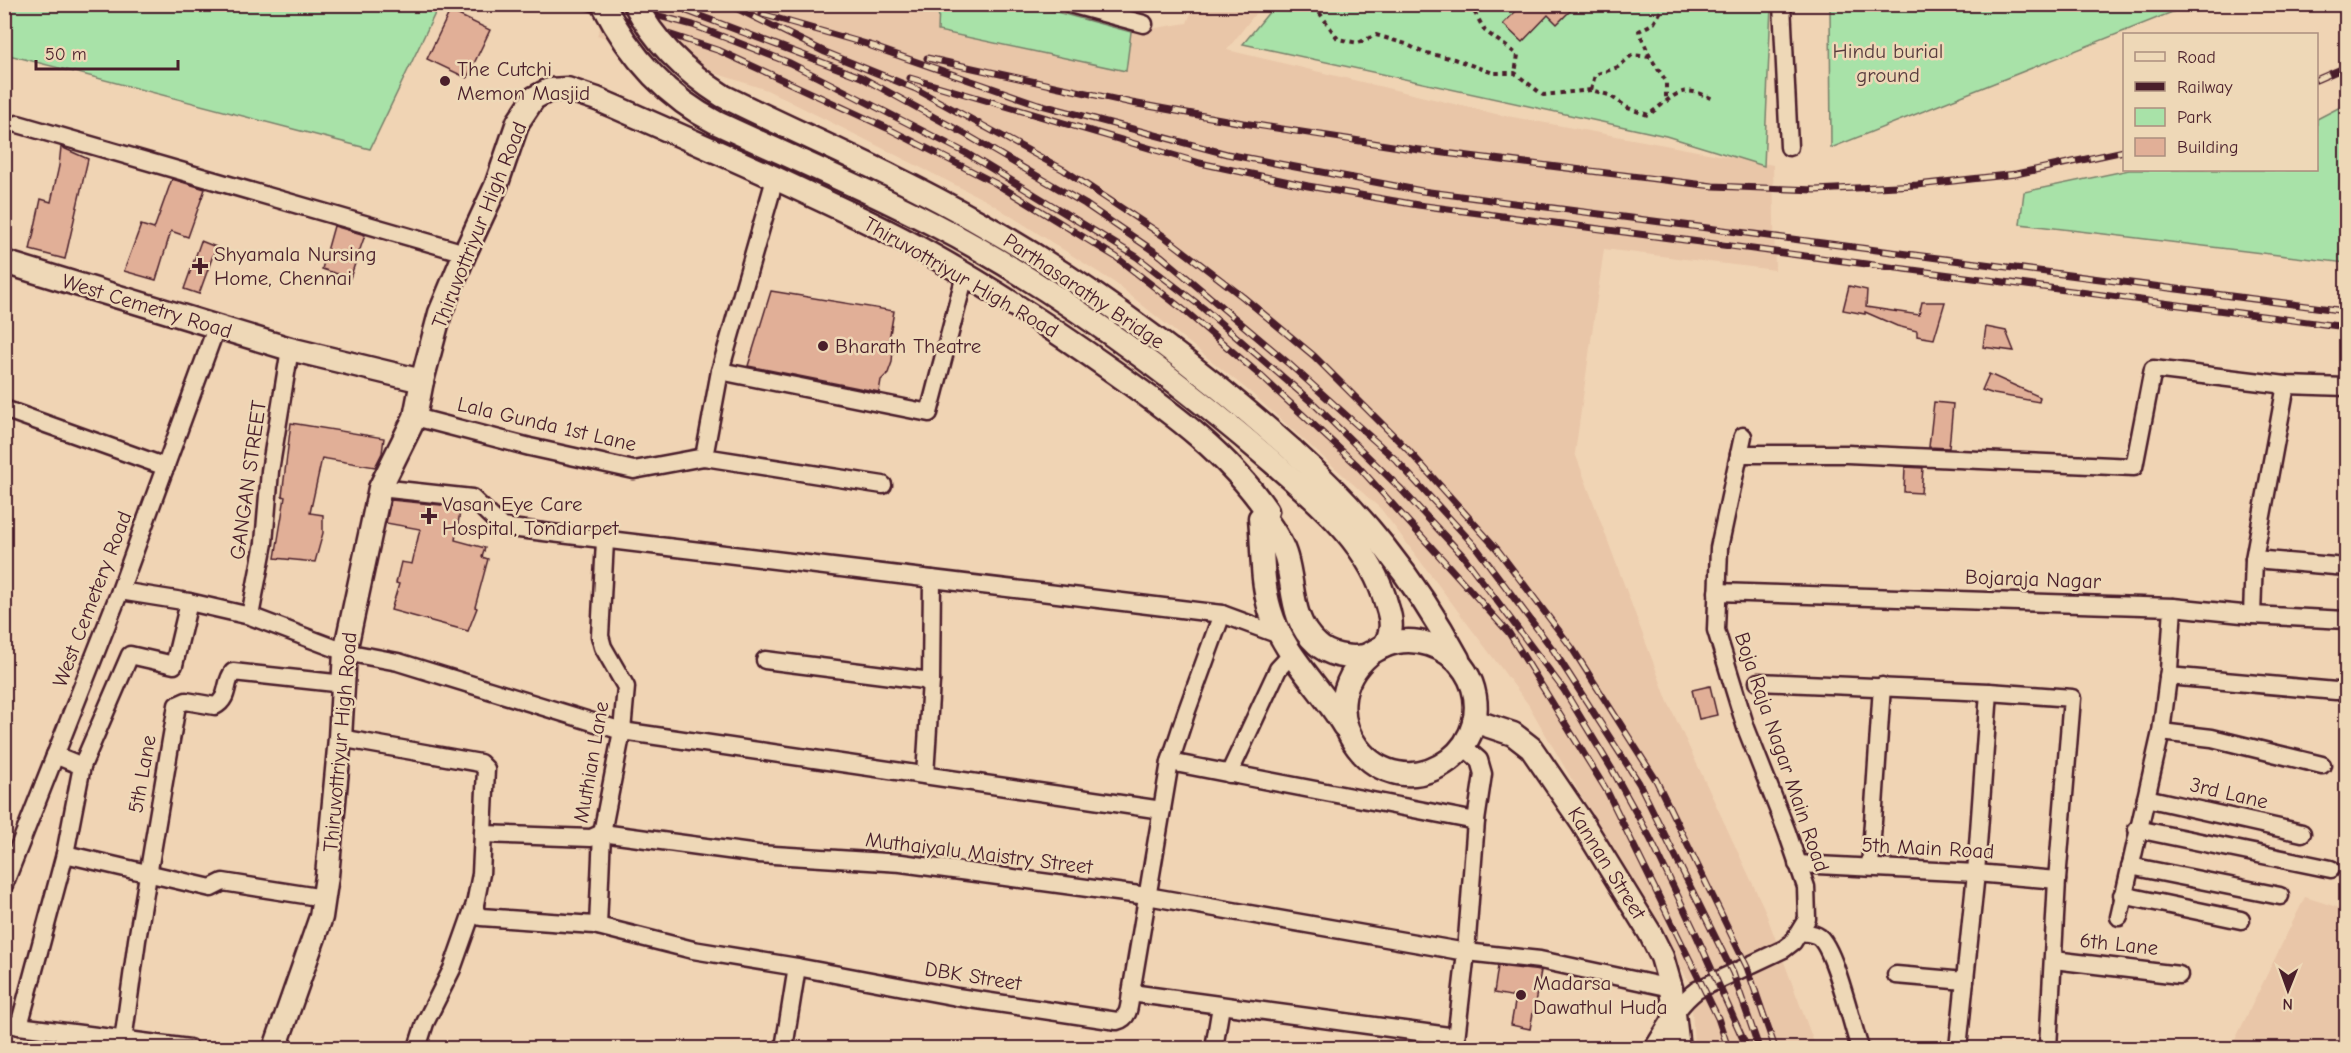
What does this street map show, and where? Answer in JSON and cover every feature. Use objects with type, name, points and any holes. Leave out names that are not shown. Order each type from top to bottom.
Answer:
[{"type":"main road","name":"Parthasarathy Bridge","points":[[603,4],[615,28],[640,63],[689,106],[717,123],[901,209],[979,249],[1074,309],[1197,399],[1333,488],[1389,551],[1424,600],[1462,667]]},
{"type":"main road","name":"Parthasarathy Bridge","points":[[635,4],[664,46],[679,63],[703,83],[723,96],[934,197],[1023,248],[1100,298],[1220,388],[1284,458],[1371,566],[1379,581],[1391,618],[1391,630],[1377,650]]},
{"type":"main road","name":"Thiruvottriyur High Road","points":[[275,1048],[321,918],[340,738],[345,652],[380,488],[416,417],[422,381],[440,313],[496,186],[518,122],[534,98],[549,90],[567,89],[597,99],[878,226],[965,275],[1101,363],[1200,438],[1249,487],[1267,511],[1264,517],[1277,536],[1285,554],[1295,609],[1305,632],[1320,647],[1329,652],[1350,657],[1377,650]]},
{"type":"main road","name":"West Cemetry Road","points":[[4,262],[216,328],[290,349],[422,381]]},
{"type":"main road","points":[[1267,511],[1260,518],[1270,612],[1287,645],[1356,748],[1369,760],[1384,769],[1401,773],[1419,773],[1436,768],[1457,754],[1474,721],[1476,707],[1473,690],[1462,667],[1449,655],[1426,643],[1401,642],[1377,650],[1357,666],[1345,689],[1343,716],[1347,733]]},
{"type":"main road","name":"Kannan Street","points":[[1474,721],[1513,734],[1531,748],[1544,764],[1650,933],[1662,957],[1671,988],[1678,1048]]},
{"type":"street","points":[[1070,4],[1144,24]]},
{"type":"street","points":[[1782,4],[1789,147]]},
{"type":"street","points":[[18,124],[465,253]]},
{"type":"street","points":[[704,457],[720,371],[775,179]]},
{"type":"street","points":[[720,371],[929,413],[965,275]]},
{"type":"street","name":"West Cemetery Road","points":[[4,885],[120,591],[216,328]]},
{"type":"street","name":"GANGAN STREET","points":[[250,616],[264,543],[270,471],[290,349]]},
{"type":"street","points":[[1739,454],[1847,454],[2134,467],[2153,369],[2286,385],[2346,387]]},
{"type":"street","points":[[2252,615],[2254,559],[2286,385]]},
{"type":"street","points":[[4,409],[166,467]]},
{"type":"street","name":"Lala Gunda 1st Lane","points":[[416,417],[530,447],[634,470],[704,457],[883,485]]},
{"type":"street","name":"Boja Raja Nagar Main Road","points":[[1743,436],[1719,548],[1716,630],[1746,728],[1787,832],[1807,895],[1807,919],[1800,932]]},
{"type":"street","points":[[380,488],[472,498],[502,527],[1222,614],[1287,645],[1229,774]]},
{"type":"street","name":"Muthian Lane","points":[[598,926],[602,833],[622,731],[626,687],[603,647],[600,636],[605,541]]},
{"type":"street","points":[[2254,559],[2346,567]]},
{"type":"street","points":[[925,775],[931,681],[932,579]]},
{"type":"street","points":[[120,591],[189,602],[250,616],[345,652],[398,662],[622,731],[1162,810]]},
{"type":"street","name":"Bojaraja Nagar","points":[[1717,592],[2173,607],[2252,615],[2346,620]]},
{"type":"street","points":[[189,602],[174,665],[130,655],[82,766],[65,854],[12,1024],[123,1041],[189,1048]]},
{"type":"street","points":[[2119,917],[2122,895],[2161,732],[2173,607]]},
{"type":"street","name":"DBK Street","points":[[476,904],[475,912],[482,917],[598,926],[693,950],[957,997],[1122,1020],[1126,1015],[1131,993],[1170,762],[1185,713],[1222,614]]},
{"type":"street","points":[[765,660],[931,681]]},
{"type":"street","name":"5th Lane","points":[[123,1041],[161,793],[179,703],[186,701],[215,706],[219,704],[225,696],[228,681],[233,672],[344,684]]},
{"type":"street","points":[[2168,676],[2336,691]]},
{"type":"street","points":[[1758,682],[1882,686],[2072,698],[2057,880],[2048,1048]]},
{"type":"street","points":[[1870,867],[1882,686]]},
{"type":"street","points":[[1958,1048],[1976,873],[1989,692]]},
{"type":"street","points":[[2161,732],[2212,738],[2322,765]]},
{"type":"street","points":[[340,738],[483,765],[486,772],[481,874],[476,904],[452,969],[425,1023],[417,1048]]},
{"type":"street","points":[[1131,993],[1455,1043],[1467,952],[1482,766],[1475,756],[1463,746]]},
{"type":"street","points":[[55,755],[82,766]]},
{"type":"street","points":[[1170,762],[1476,820]]},
{"type":"street","name":"3rd Lane","points":[[2146,798],[2302,833]]},
{"type":"street","points":[[2137,829],[2331,869]]},
{"type":"street","name":"Muthaiyalu Maistry Street","points":[[484,834],[591,838],[602,833],[758,854],[901,863],[1148,896],[1467,952],[1540,960],[1671,988]]},
{"type":"street","points":[[65,854],[211,888],[224,882],[324,898]]},
{"type":"street","name":"5th Main Road","points":[[1797,864],[1976,873],[2057,880]]},
{"type":"street","points":[[2130,866],[2280,896]]},
{"type":"street","points":[[2122,895],[2241,920]]},
{"type":"street","points":[[1653,1048],[1681,1004],[1697,990],[1784,949],[1800,932],[1813,933],[1824,943],[1860,1048]]},
{"type":"street","name":"6th Lane","points":[[2054,960],[2179,975]]},
{"type":"street","points":[[784,1048],[797,967]]},
{"type":"street","points":[[1896,975],[1965,981]]},
{"type":"street","points":[[1214,1048],[1221,1006]]},
{"type":"path","points":[[1317,4],[1319,12],[1338,39],[1358,43],[1376,35],[1406,44],[1422,52],[1454,59],[1493,73],[1515,74],[1543,95],[1591,90],[1609,95],[1628,108],[1648,116],[1679,93],[1695,90],[1715,100]]},
{"type":"path","points":[[1470,4],[1485,31],[1518,55],[1515,74]]},
{"type":"path","points":[[1665,4],[1654,23],[1639,31],[1650,57],[1666,81],[1666,103]]},
{"type":"path","points":[[1591,90],[1595,75],[1618,67],[1632,55],[1650,57]]},
{"type":"shaded area","points":[[611,5],[939,5],[939,31],[1126,71],[1131,32],[1187,23],[1194,5],[1262,5],[1227,50],[1496,114],[1773,165],[1775,270],[1604,249],[1575,453],[1668,702],[1764,908],[1816,1048],[1694,1048],[1691,985],[1528,704],[1381,509],[1250,392],[1115,283],[989,202],[767,90],[597,35]]},
{"type":"shaded area","points":[[2305,897],[2346,910],[2346,1048],[2231,1048]]},
{"type":"green space","points":[[1027,4],[1131,32],[1126,71],[938,31],[939,5]]},
{"type":"green space","name":"Hindu burial ground","points":[[1830,4],[2190,4],[2190,5],[1831,148]]},
{"type":"green space","points":[[4,5],[439,5],[370,149],[5,54]]},
{"type":"green space","points":[[1275,5],[1769,5],[1771,7],[1764,166],[1666,136],[1243,44]]},
{"type":"green space","points":[[2346,104],[2346,263],[2020,224],[2024,192],[2124,171],[2318,171],[2318,118]]},
{"type":"building","points":[[1523,4],[1577,4],[1557,24],[1548,15],[1522,42],[1503,24]]},
{"type":"building","points":[[450,11],[490,30],[467,78],[427,59]]},
{"type":"building","points":[[61,147],[88,159],[65,259],[30,250],[41,199],[51,202]]},
{"type":"building","points":[[172,179],[205,189],[188,237],[171,231],[156,280],[124,271],[141,225],[154,229]]},
{"type":"building","points":[[334,226],[365,235],[350,278],[322,269]]},
{"type":"building","points":[[201,241],[216,247],[199,294],[184,289]]},
{"type":"building","points":[[1849,286],[1867,290],[1866,307],[1919,315],[1922,302],[1945,302],[1934,339],[1917,336],[1917,331],[1897,326],[1865,312],[1865,314],[1843,310]]},
{"type":"building","name":"Bharath Theatre","points":[[771,291],[894,311],[889,340],[893,349],[892,362],[888,373],[881,380],[879,392],[748,366]]},
{"type":"building","points":[[1986,327],[2006,331],[2014,351],[1983,347]]},
{"type":"building","points":[[1989,374],[2040,397],[2039,402],[1982,390]]},
{"type":"building","points":[[1934,402],[1953,404],[1949,448],[1929,447]]},
{"type":"building","points":[[291,423],[384,438],[382,453],[375,467],[322,458],[310,513],[323,515],[323,533],[315,562],[275,558],[285,497],[282,496]]},
{"type":"building","points":[[1905,467],[1923,468],[1921,493],[1904,492]]},
{"type":"building","points":[[391,500],[461,507],[455,540],[485,548],[482,557],[488,559],[475,607],[477,608],[468,631],[391,610],[399,584],[396,583],[401,562],[412,564],[420,529],[386,523]]},
{"type":"building","points":[[1710,686],[1717,715],[1699,719],[1692,690]]},
{"type":"building","name":"Madarsa Dawathul Huda","points":[[1498,966],[1541,971],[1530,1029],[1511,1025],[1516,997],[1494,993]]},
{"type":"railway","points":[[577,4],[720,51],[887,128],[995,183],[1116,257],[1185,311],[1261,376],[1357,465],[1509,633],[1607,791],[1718,1018],[1728,1048]]},
{"type":"railway","points":[[614,4],[693,25],[790,63],[966,153],[1137,257],[1203,308],[1315,405],[1400,488],[1464,557],[1564,690],[1650,838],[1747,1048]]},
{"type":"railway","points":[[728,4],[825,52],[916,89],[1064,170],[1165,237],[1314,356],[1409,451],[1497,549],[1572,648],[1656,780],[1747,967],[1775,1048]]},
{"type":"railway","points":[[687,11],[861,77],[1085,204],[1161,256],[1288,363],[1395,459],[1475,546],[1554,651],[1639,783],[1733,973],[1759,1048]]},
{"type":"railway","points":[[762,14],[877,47]]},
{"type":"railway","points":[[871,46],[1038,104],[1227,154],[1422,191],[2346,311]]},
{"type":"railway","points":[[927,58],[1132,103],[1243,123],[1412,149],[1713,186],[1815,190],[1917,185],[2016,174],[2123,151]]},
{"type":"railway","points":[[2318,79],[2346,67]]},
{"type":"railway","points":[[910,78],[1200,163],[1308,186],[1418,205],[2346,327]]},
{"type":"railway","points":[[2344,1048],[2346,1043]]},
{"type":"place","name":"The Cutchi Memon Masjid","points":[[445,81]]},
{"type":"place","name":"Shyamala Nursing Home, Chennai","points":[[200,266]]},
{"type":"place","name":"Bharath Theatre","points":[[823,346]]},
{"type":"place","name":"Vasan Eye Care Hospital, Tondiarpet","points":[[429,516]]},
{"type":"place","name":"Madarsa Dawathul Huda","points":[[1521,995]]}]
